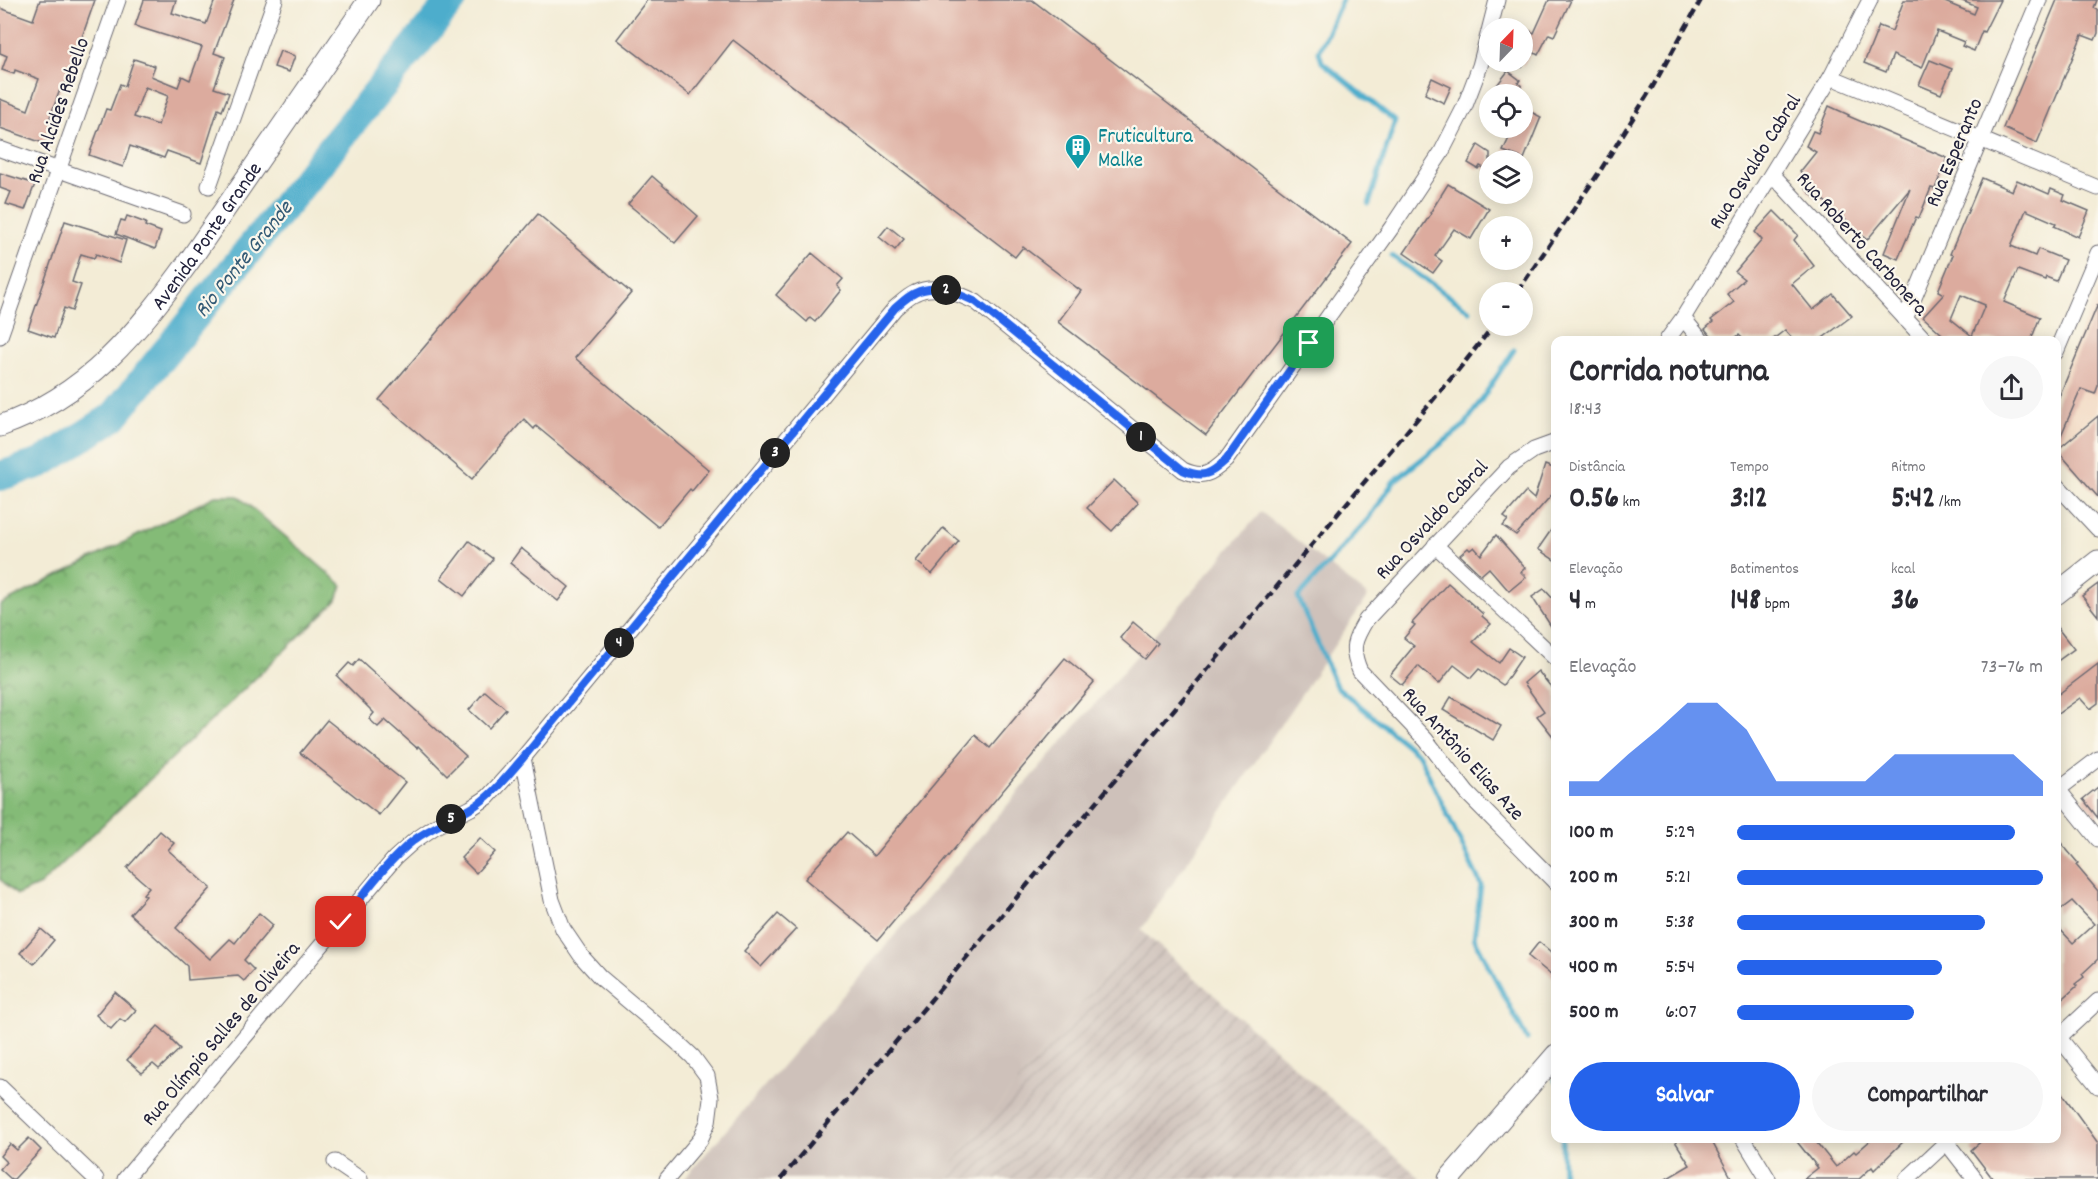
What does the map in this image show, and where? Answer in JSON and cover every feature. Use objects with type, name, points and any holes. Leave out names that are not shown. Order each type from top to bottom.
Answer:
[{"type":"street","name":"Rua Alcides Rebello","points":[[0,336],[118,0]]},
{"type":"street","points":[[209,186],[274,0]]},
{"type":"street","name":"Avenida Ponte Grande","points":[[0,426],[25,418],[54,402],[91,376],[128,341],[161,301],[190,260],[369,0]]},
{"type":"street","name":"Rua Olímpio Salles de Oliveira","points":[[125,1179],[395,858],[421,836],[488,797],[523,758],[895,308],[914,293],[932,288],[952,291],[976,302],[1183,470],[1194,475],[1205,475],[1215,470],[1226,460],[1441,153],[1464,108],[1480,66],[1497,0]]},
{"type":"street","name":"Rua Osvaldo Cabral","points":[[1670,336],[1831,77],[1870,0]]},
{"type":"street","name":"Rua Esperanto","points":[[1905,320],[2039,0]]},
{"type":"street","points":[[1831,77],[2098,188]]},
{"type":"street","points":[[0,149],[183,214]]},
{"type":"street","name":"Rua Roberto Carbonera","points":[[1772,174],[1920,336]]},
{"type":"street","points":[[2061,340],[2098,253]]},
{"type":"street","points":[[1683,318],[1698,336]]},
{"type":"street","name":"Rua Osvaldo Cabral","points":[[1353,644],[1366,620],[1509,467],[1534,450],[1551,444]]},
{"type":"street","points":[[2061,489],[2098,529]]},
{"type":"street","points":[[1435,545],[1551,654]]},
{"type":"street","points":[[2061,590],[2098,561]]},
{"type":"street","name":"Rua Antônio Elias Aze","points":[[1353,644],[1354,656],[1360,670],[1426,740],[1467,793],[1551,878]]},
{"type":"street","points":[[523,758],[552,900],[563,929],[582,957],[600,976],[685,1049],[707,1076],[711,1098],[708,1122],[700,1140],[667,1179]]},
{"type":"street","points":[[2061,786],[2098,759]]},
{"type":"street","points":[[2061,794],[2098,839]]},
{"type":"street","points":[[2061,1033],[2098,1001]]},
{"type":"street","points":[[2061,1042],[2098,1086]]},
{"type":"street","points":[[1449,1179],[1551,1061]]},
{"type":"street","points":[[0,1087],[96,1179]]},
{"type":"street","points":[[1746,1143],[1768,1179]]},
{"type":"street","points":[[1907,1179],[1944,1143]]},
{"type":"street","points":[[1949,1143],[1975,1179]]},
{"type":"street","points":[[335,1162],[360,1179]]},
{"type":"shaded area","points":[[2098,290],[2098,412],[2061,443],[2061,379]]},
{"type":"shaded area","points":[[1261,512],[1368,596],[1141,930],[939,1179],[684,1179]]},
{"type":"shaded area","points":[[1141,930],[1421,1179],[939,1179]]},
{"type":"green space","points":[[215,496],[238,496],[342,585],[337,600],[40,885],[17,895],[0,879],[0,605]]},
{"type":"building","points":[[40,0],[95,0],[64,88],[61,87],[50,117],[55,119],[46,144],[0,128],[0,99],[28,110],[39,79],[15,70],[14,74],[2,70],[7,56],[0,53],[0,8],[33,20]]},
{"type":"building","points":[[144,0],[176,0],[172,13],[206,24],[215,0],[234,0],[214,53],[225,57],[214,88],[229,93],[222,111],[218,109],[201,163],[167,151],[164,158],[130,146],[123,167],[89,155],[106,109],[110,110],[120,84],[125,86],[134,59],[155,66],[151,76],[178,87],[182,76],[190,80],[202,47],[135,26]],"holes":[[[145,87],[168,96],[158,125],[134,117]]]},
{"type":"building","name":"Fruticultura Malke","points":[[647,0],[1032,0],[1352,244],[1206,435],[1058,322],[1081,291],[1023,247],[1015,257],[733,40],[690,95],[617,39]]},
{"type":"building","points":[[1549,0],[1571,0],[1554,36],[1549,34],[1538,55],[1533,52],[1534,33]]},
{"type":"building","points":[[1904,0],[1940,0],[1974,14],[1977,7],[1960,0],[2000,0],[1984,32],[1982,31],[1974,51],[1962,46],[1964,42],[1937,31],[1922,68],[1893,55],[1886,72],[1864,63],[1879,26],[1892,31]]},
{"type":"building","points":[[2057,0],[2097,0],[2094,8],[2098,10],[2098,33],[2095,40],[2082,35],[2037,143],[2003,128]]},
{"type":"building","points":[[280,51],[295,56],[289,72],[274,67]]},
{"type":"building","points":[[1930,60],[1952,69],[1941,94],[1919,85]]},
{"type":"building","points":[[1507,72],[1520,80],[1519,84],[1498,84]]},
{"type":"building","points":[[1432,78],[1451,87],[1444,103],[1425,94]]},
{"type":"building","points":[[1829,106],[1947,158],[1935,189],[1931,188],[1898,259],[1884,253],[1910,189],[1867,240],[1820,197],[1818,201],[1806,189],[1811,181],[1800,172],[1816,152],[1806,146],[1813,131],[1818,133]]},
{"type":"building","points":[[1533,113],[1541,117],[1533,137]]},
{"type":"building","points":[[1509,138],[1532,138],[1528,150],[1503,150]]},
{"type":"building","points":[[1478,145],[1486,150],[1479,150],[1478,169],[1468,163]]},
{"type":"building","points":[[0,173],[35,184],[25,210],[6,204],[11,192],[0,188]]},
{"type":"building","points":[[652,176],[698,216],[675,243],[628,204]]},
{"type":"building","points":[[1982,178],[2012,191],[2017,180],[2049,194],[2051,189],[2065,195],[2063,200],[2089,211],[2078,237],[2054,226],[2056,223],[2026,210],[2011,246],[2035,256],[2038,249],[2065,260],[2056,281],[2046,277],[2045,280],[2018,270],[2004,302],[2040,317],[2033,336],[1972,336],[1940,336],[1942,334],[1923,317],[1944,294],[1938,291],[1953,255],[1950,254]],"holes":[[[1961,295],[1985,305],[1972,336],[1951,319]]]},
{"type":"building","points":[[1448,184],[1489,209],[1485,216],[1479,216],[1479,226],[1471,239],[1454,229],[1435,256],[1442,261],[1433,273],[1404,253]]},
{"type":"building","points":[[1774,211],[1798,235],[1794,240],[1814,266],[1792,284],[1813,310],[1833,294],[1852,316],[1825,336],[1790,336],[1785,330],[1777,336],[1711,336],[1705,329],[1713,322],[1711,320],[1734,302],[1727,294],[1744,279],[1735,272],[1762,240],[1755,232]]},
{"type":"building","points":[[538,214],[631,293],[575,358],[709,470],[658,527],[536,426],[534,429],[524,419],[472,479],[379,400]]},
{"type":"building","points":[[127,216],[161,232],[155,249],[116,234],[121,220],[125,221]]},
{"type":"building","points":[[65,221],[126,240],[119,263],[96,254],[94,258],[81,254],[72,282],[81,285],[72,311],[64,308],[54,338],[28,329]]},
{"type":"building","points":[[888,226],[904,239],[895,250],[879,237]]},
{"type":"building","points":[[812,253],[843,279],[837,286],[841,290],[815,322],[810,318],[807,322],[776,295]]},
{"type":"building","points":[[2098,304],[2098,386],[2095,394],[2081,389],[2061,435],[2061,392]]},
{"type":"building","points":[[2098,416],[2098,497],[2061,455],[2061,447]]},
{"type":"building","points":[[1545,465],[1551,467],[1551,496],[1516,535],[1503,526],[1508,520],[1504,517],[1526,492],[1534,499]]},
{"type":"building","points":[[1114,480],[1138,503],[1112,531],[1087,508]]},
{"type":"building","points":[[943,528],[959,541],[932,574],[916,561]]},
{"type":"building","points":[[1551,530],[1551,558],[1538,549]]},
{"type":"building","points":[[1496,535],[1525,568],[1521,572],[1526,577],[1509,591],[1489,568],[1481,575],[1460,555],[1468,548],[1470,550],[1474,547],[1481,555]]},
{"type":"building","points":[[469,541],[493,559],[464,596],[441,578]]},
{"type":"building","points":[[521,548],[569,587],[558,601],[510,563]]},
{"type":"building","points":[[1448,583],[1491,624],[1473,642],[1499,663],[1509,648],[1522,657],[1503,685],[1479,669],[1471,678],[1454,665],[1439,684],[1418,666],[1402,685],[1390,675],[1414,646],[1404,638],[1415,625],[1412,623]]},
{"type":"building","points":[[2098,584],[2098,616],[2082,596]]},
{"type":"building","points":[[1544,589],[1551,597],[1551,626],[1532,597]]},
{"type":"building","points":[[1133,622],[1158,643],[1145,659],[1120,638]]},
{"type":"building","points":[[2061,632],[2074,649],[2061,658]]},
{"type":"building","points":[[1065,658],[1094,682],[878,940],[805,879],[847,832],[874,856],[975,735],[990,748]]},
{"type":"building","points":[[359,659],[466,756],[447,775],[418,746],[417,748],[385,720],[378,727],[369,719],[374,713],[337,676],[349,663],[353,666]]},
{"type":"building","points":[[2098,664],[2098,703],[2090,709],[2080,698],[2061,711],[2061,692]]},
{"type":"building","points":[[1538,671],[1551,687],[1551,734],[1537,716],[1544,711],[1524,683]]},
{"type":"building","points":[[485,691],[506,709],[489,728],[469,710]]},
{"type":"building","points":[[1451,697],[1501,726],[1493,740],[1443,710]]},
{"type":"building","points":[[327,720],[405,782],[379,815],[300,753]]},
{"type":"building","points":[[2098,787],[2098,818],[2083,799]]},
{"type":"building","points":[[160,831],[174,843],[168,850],[211,888],[176,928],[210,959],[230,939],[235,943],[259,913],[273,925],[244,960],[254,970],[244,981],[238,976],[188,980],[187,966],[130,914],[146,896],[143,894],[149,887],[127,868]]},
{"type":"building","points":[[480,838],[495,852],[476,873],[461,858]]},
{"type":"building","points":[[2061,843],[2098,891],[2098,959],[2082,974],[2084,977],[2075,984],[2077,986],[2061,1000],[2061,930],[2073,943],[2094,924],[2072,901],[2061,909]]},
{"type":"building","points":[[778,914],[796,929],[761,967],[744,951]]},
{"type":"building","points":[[41,929],[54,940],[34,964],[20,953]]},
{"type":"building","points":[[1539,942],[1551,952],[1551,975],[1528,956]]},
{"type":"building","points":[[115,992],[136,1010],[125,1022],[120,1019],[111,1029],[96,1015]]},
{"type":"building","points":[[158,1026],[172,1038],[171,1040],[180,1049],[159,1069],[153,1064],[142,1073],[127,1060]]},
{"type":"building","points":[[2061,1092],[2098,1143],[2098,1179],[1993,1179],[1971,1150],[1979,1143],[2061,1143]]},
{"type":"building","points":[[29,1138],[41,1150],[14,1179],[11,1179],[0,1169],[6,1162],[0,1156],[10,1144],[17,1150]]},
{"type":"building","points":[[1676,1143],[1713,1143],[1732,1179],[1666,1179],[1690,1165]]},
{"type":"building","points":[[1798,1143],[1817,1143],[1836,1167],[1867,1143],[1902,1143],[1874,1170],[1872,1167],[1859,1179],[1804,1179],[1818,1168]]},
{"type":"waterway","name":"Rio Ponte Grande","points":[[0,476],[41,463],[113,417],[452,0]]},
{"type":"waterway","points":[[1342,0],[1319,52],[1322,62],[1395,121],[1369,204]]},
{"type":"waterway","points":[[1392,256],[1470,311]]},
{"type":"waterway","points":[[1514,350],[1465,425],[1394,481],[1369,518],[1298,597],[1336,686],[1419,755],[1481,885],[1474,938],[1527,1039]]},
{"type":"waterway","points":[[1562,1143],[1563,1179]]},
{"type":"railway","points":[[1524,282],[1600,171],[1653,86],[1701,0]]},
{"type":"railway","points":[[781,1179],[1485,336]]},
{"type":"place","name":"Fruticultura Malke","points":[[1078,170]]},
{"type":"route","points":[[341,922],[395,858],[414,841],[488,797],[523,758],[895,308],[914,293],[932,288],[952,291],[976,302],[1183,470],[1194,475],[1205,475],[1226,460],[1309,343]]}]
